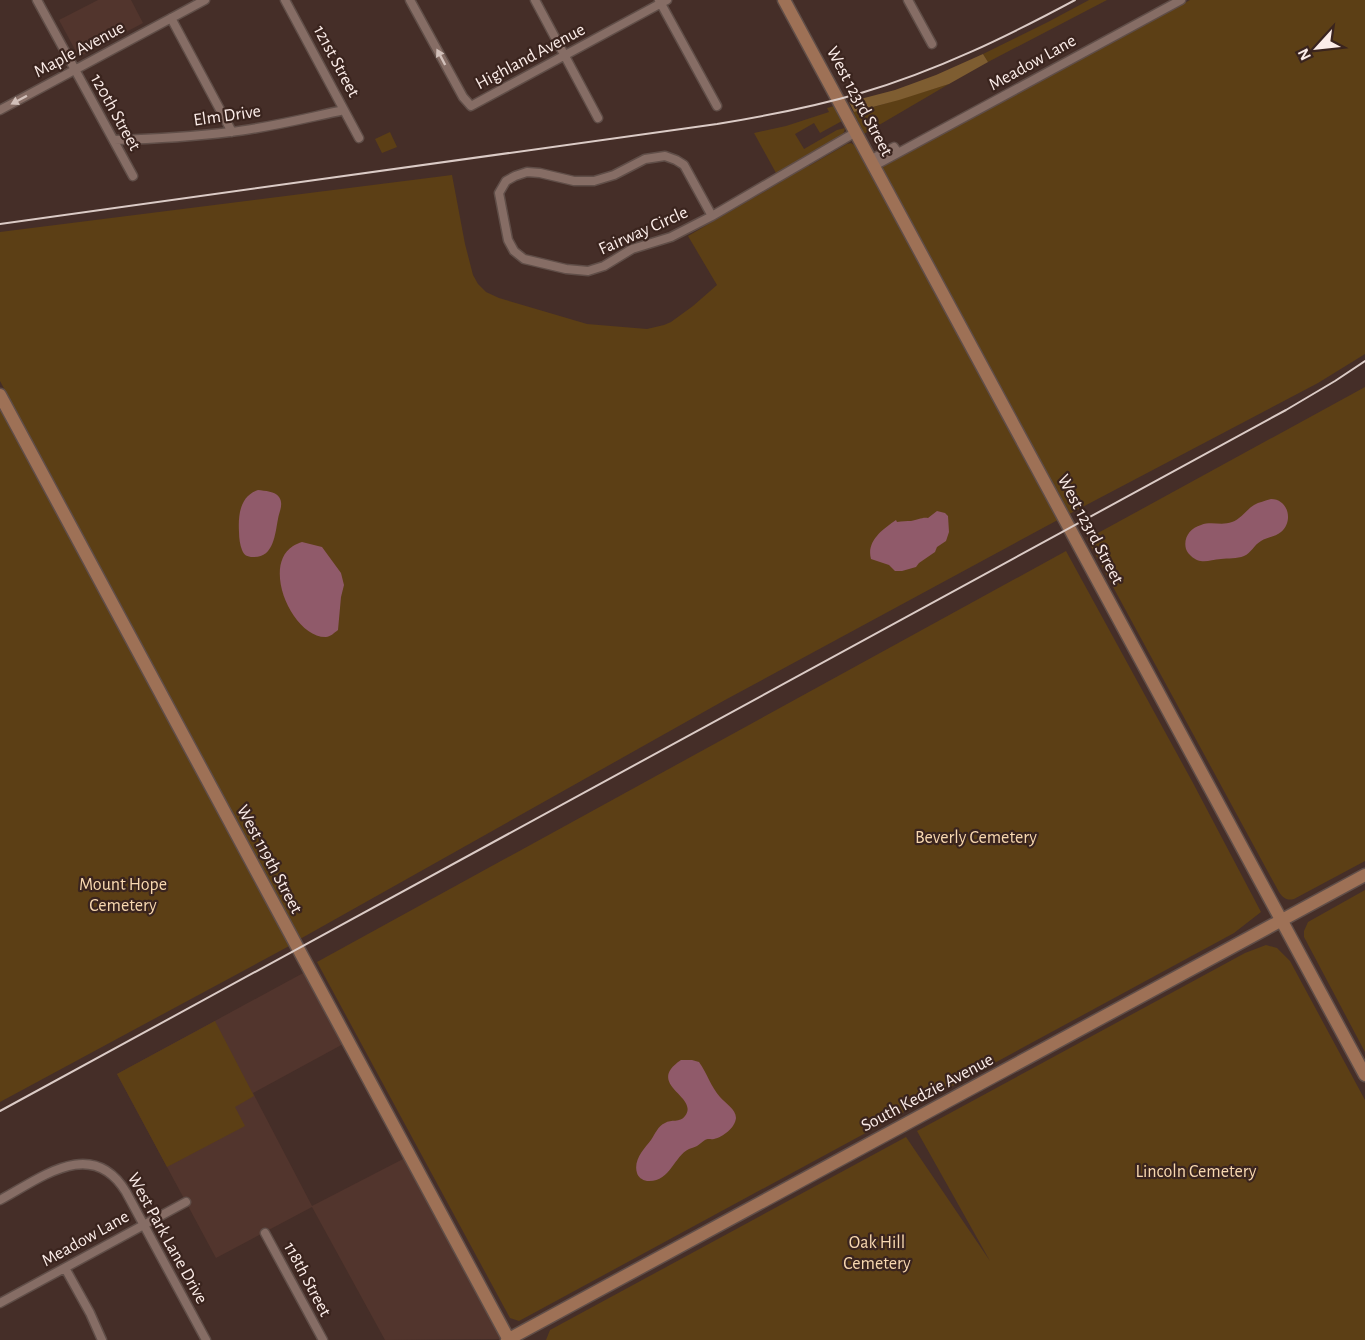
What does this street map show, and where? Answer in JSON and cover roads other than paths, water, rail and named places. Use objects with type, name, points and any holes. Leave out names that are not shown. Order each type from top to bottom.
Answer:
[{"type":"street","name":"120th Street","points":[[37,0],[133,176]]},
{"type":"street","name":"Maple Avenue","points":[[0,110],[205,0]]},
{"type":"street","name":"121st Street","points":[[285,0],[359,138]]},
{"type":"street","name":"Highland Avenue","points":[[410,0],[463,97],[471,106],[662,1]]},
{"type":"street","points":[[535,0],[598,118]]},
{"type":"street","name":"West 123rd Street","points":[[784,0],[1365,1075]]},
{"type":"street","points":[[908,0],[932,44]]},
{"type":"street","name":"Meadow Lane","points":[[872,163],[1181,0]]},
{"type":"street","points":[[662,1],[717,106]]},
{"type":"street","points":[[171,18],[232,132]]},
{"type":"street","name":"Elm Drive","points":[[114,140],[186,137],[232,132],[344,110]]},
{"type":"street","name":"Fairway Circle","points":[[711,216],[684,165],[665,156],[645,159],[614,175],[594,181],[574,181],[527,172],[506,182],[499,193],[508,240],[514,251],[525,259],[566,269],[588,271],[604,266],[632,249],[671,237],[711,216],[856,132]]},
{"type":"street","name":"West 119th Street","points":[[0,395],[508,1340]]},
{"type":"street","name":"South Kedzie Avenue","points":[[508,1340],[1365,875]]},
{"type":"street","name":"West Park Lane Drive","points":[[0,1200],[62,1167],[76,1163],[91,1164],[116,1177],[206,1340]]},
{"type":"street","name":"Meadow Lane","points":[[0,1303],[186,1202]]},
{"type":"street","name":"118th Street","points":[[265,1233],[323,1340]]},
{"type":"street","points":[[65,1268],[102,1340]]},
{"type":"railway","points":[[0,224],[717,124],[789,111],[861,93],[943,64],[997,40],[1075,0]]},
{"type":"railway","points":[[0,1111],[1286,410],[1365,361]]},
{"type":"park label","name":"Beverly Cemetery","points":[[976,837]]},
{"type":"park label","name":"Mount Hope Cemetery","points":[[123,894]]},
{"type":"park label","name":"Lincoln Cemetery","points":[[1196,1171]]},
{"type":"park label","name":"Oak Hill Cemetery","points":[[877,1252]]}]
